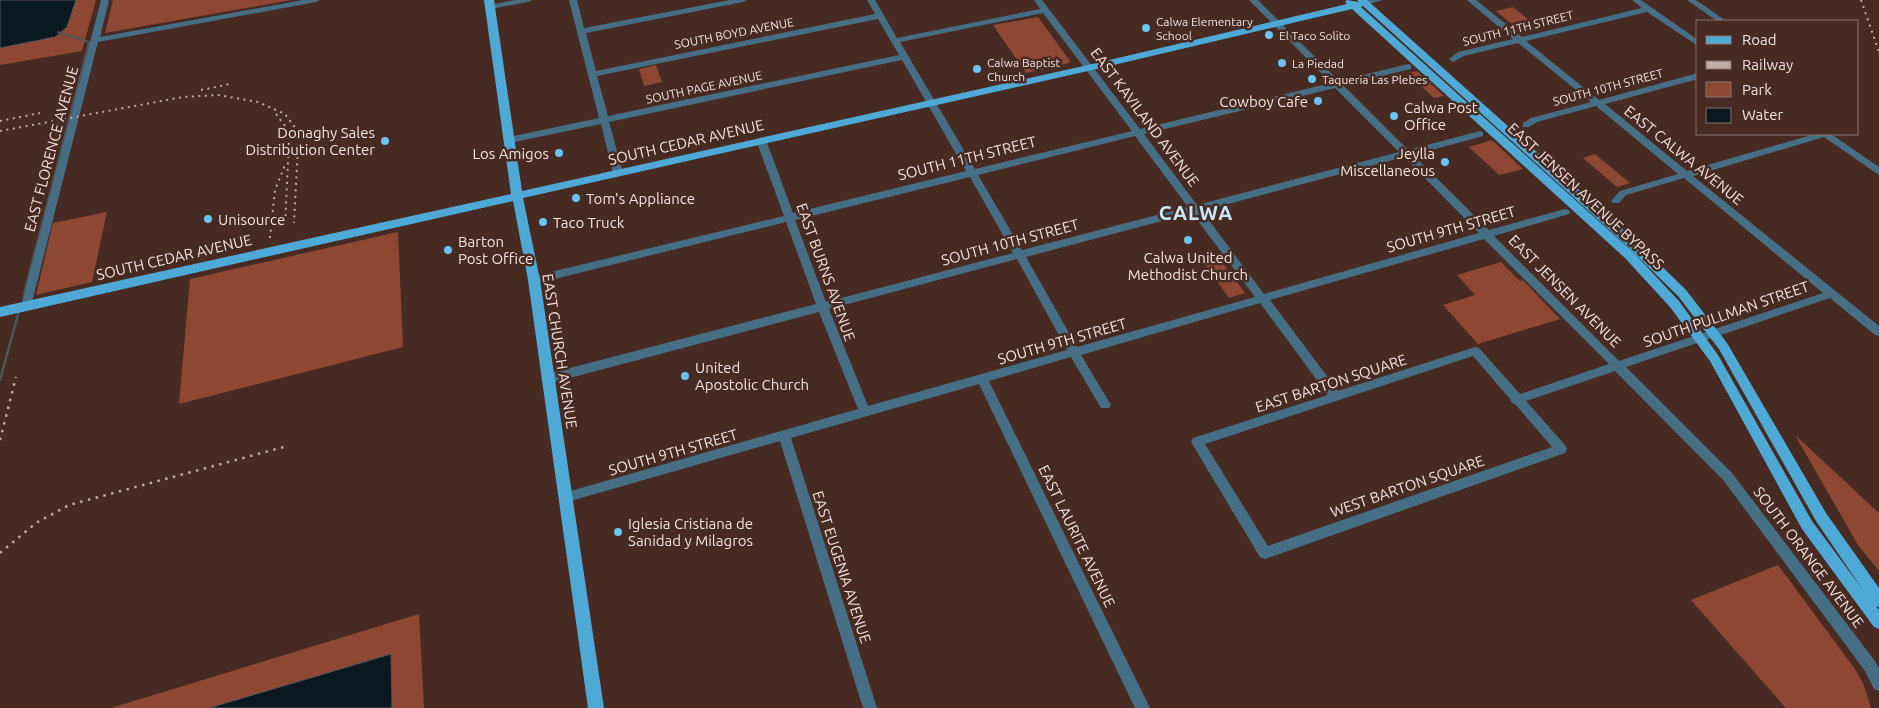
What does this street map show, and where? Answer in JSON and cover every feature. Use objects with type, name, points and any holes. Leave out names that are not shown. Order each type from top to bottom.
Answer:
[{"type":"main road","name":"SOUTH CEDAR AVENUE","points":[[0,312],[1088,68],[1357,2]]},
{"type":"main road","name":"EAST JENSEN AVENUE BYPASS","points":[[1357,2],[1645,255],[1682,293],[1708,336],[1807,525],[1879,622]]},
{"type":"main road","name":"EAST CHURCH AVENUE","points":[[490,3],[517,195],[534,280],[547,379],[567,497],[596,708]]},
{"type":"main road","name":"EAST JENSEN AVENUE BYPASS","points":[[1708,336],[1734,364],[1821,517],[1879,600]]},
{"type":"street","name":"EAST FLORENCE AVENUE","points":[[26,306],[105,0]]},
{"type":"street","points":[[95,40],[316,0]]},
{"type":"street","points":[[490,3],[528,0]]},
{"type":"street","points":[[573,0],[618,173]]},
{"type":"street","points":[[582,31],[743,0]]},
{"type":"street","points":[[871,0],[1105,405]]},
{"type":"street","name":"EAST KAVILAND AVENUE","points":[[1038,0],[1336,397]]},
{"type":"street","name":"EAST JENSEN AVENUE","points":[[1253,0],[1728,476]]},
{"type":"street","name":"SOUTH CEDAR AVENUE","points":[[1357,2],[1378,0]]},
{"type":"street","name":"EAST CALWA AVENUE","points":[[1471,0],[1879,332]]},
{"type":"street","points":[[1636,0],[1696,43]]},
{"type":"street","points":[[1691,0],[1721,20]]},
{"type":"street","name":"SOUTH 11TH STREET","points":[[1453,60],[1461,54],[1648,9]]},
{"type":"street","points":[[894,41],[1045,10]]},
{"type":"street","name":"SOUTH BOYD AVENUE","points":[[592,74],[880,16]]},
{"type":"street","name":"SOUTH PAGE AVENUE","points":[[510,140],[904,57]]},
{"type":"street","name":"SOUTH 11TH STREET","points":[[534,280],[1408,67]]},
{"type":"street","name":"SOUTH 10TH STREET","points":[[1526,125],[1534,120],[1696,77]]},
{"type":"street","name":"SOUTH 10TH STREET","points":[[547,379],[1480,134]]},
{"type":"street","points":[[1616,201],[1624,193],[1822,135]]},
{"type":"street","points":[[1826,135],[1879,172]]},
{"type":"street","name":"EAST BURNS AVENUE","points":[[761,140],[823,308],[865,413]]},
{"type":"street","name":"SOUTH 9TH STREET","points":[[567,497],[1074,354],[1565,212]]},
{"type":"street","name":"SOUTH PULLMAN STREET","points":[[1516,400],[1832,294]]},
{"type":"street","name":"EAST BARTON SQUARE","points":[[1265,553],[1197,442],[1475,351],[1516,400]]},
{"type":"street","name":"EAST LAURITE AVENUE","points":[[982,379],[1143,708]]},
{"type":"street","name":"WEST BARTON SQUARE","points":[[1265,553],[1561,449],[1516,400]]},
{"type":"street","name":"EAST EUGENIA AVENUE","points":[[784,436],[870,708]]},
{"type":"street","name":"SOUTH ORANGE AVENUE","points":[[1728,476],[1870,666],[1879,684]]},
{"type":"green space","points":[[0,0],[96,0],[82,51],[0,65]]},
{"type":"green space","points":[[113,0],[292,0],[105,33]]},
{"type":"green space","points":[[1513,7],[1540,29],[1523,33],[1496,11]]},
{"type":"green space","points":[[1038,17],[1070,61],[1069,63],[1026,73],[993,25]]},
{"type":"green space","points":[[656,65],[662,82],[644,86],[639,69]]},
{"type":"green space","points":[[1417,71],[1444,96],[1434,98],[1407,73]]},
{"type":"green space","points":[[1492,140],[1523,169],[1499,175],[1469,147]]},
{"type":"green space","points":[[1595,154],[1630,183],[1617,187],[1583,158]]},
{"type":"green space","points":[[107,212],[92,282],[36,295],[53,223]]},
{"type":"green space","points":[[398,232],[403,347],[179,404],[190,279]]},
{"type":"green space","points":[[1219,258],[1245,293],[1229,298],[1203,262]]},
{"type":"green space","points":[[1501,262],[1520,281],[1523,280],[1560,319],[1478,344],[1443,305],[1475,295],[1457,275]]},
{"type":"green space","points":[[1795,435],[1879,513],[1879,571],[1858,545]]},
{"type":"green space","points":[[1778,565],[1855,669],[1863,683],[1871,708],[1786,708],[1691,600]]},
{"type":"green space","points":[[419,614],[424,708],[111,708]]},
{"type":"water","points":[[0,0],[76,0],[67,27],[55,37],[0,48]]},
{"type":"water","points":[[391,654],[392,708],[209,708]]},
{"type":"waterway","points":[[24,294],[89,42],[58,32]]},
{"type":"waterway","points":[[0,380],[19,311]]},
{"type":"railway","points":[[1861,0],[1879,52]]},
{"type":"railway","points":[[201,90],[230,84]]},
{"type":"railway","points":[[0,131],[183,97],[218,95],[258,102],[285,114],[296,129],[298,146],[294,223]]},
{"type":"railway","points":[[0,121],[40,113]]},
{"type":"railway","points":[[276,114],[285,126],[289,139],[285,227]]},
{"type":"railway","points":[[270,238],[275,190],[285,165]]},
{"type":"railway","points":[[0,440],[16,377]]},
{"type":"railway","points":[[0,553],[36,523],[69,505],[284,447]]},
{"type":"place","name":"Calwa Elementary School","points":[[1146,28]]},
{"type":"place","name":"El Taco Solito","points":[[1269,35]]},
{"type":"place","name":"La Piedad","points":[[1282,63]]},
{"type":"place","name":"Calwa Baptist Church","points":[[977,69]]},
{"type":"place","name":"Taqueria Las Plebes","points":[[1312,79]]},
{"type":"place","name":"Cowboy Cafe","points":[[1318,101]]},
{"type":"place","name":"Calwa Post Office","points":[[1394,116]]},
{"type":"place","name":"Donaghy Sales Distribution Center","points":[[385,141]]},
{"type":"place","name":"Los Amigos","points":[[559,153]]},
{"type":"place","name":"Jeylla Miscellaneous","points":[[1445,162]]},
{"type":"place","name":"Tom's Appliance","points":[[576,198]]},
{"type":"place","name":"Unisource","points":[[208,219]]},
{"type":"place","name":"Taco Truck","points":[[543,222]]},
{"type":"place","name":"Calwa United Methodist Church","points":[[1188,240]]},
{"type":"place","name":"Barton Post Office","points":[[448,250]]},
{"type":"place","name":"United Apostolic Church","points":[[685,376]]},
{"type":"place","name":"Iglesia Cristiana de Sanidad y Milagros","points":[[618,532]]},
{"type":"district","name":"CALWA","points":[[1196,212]]}]
